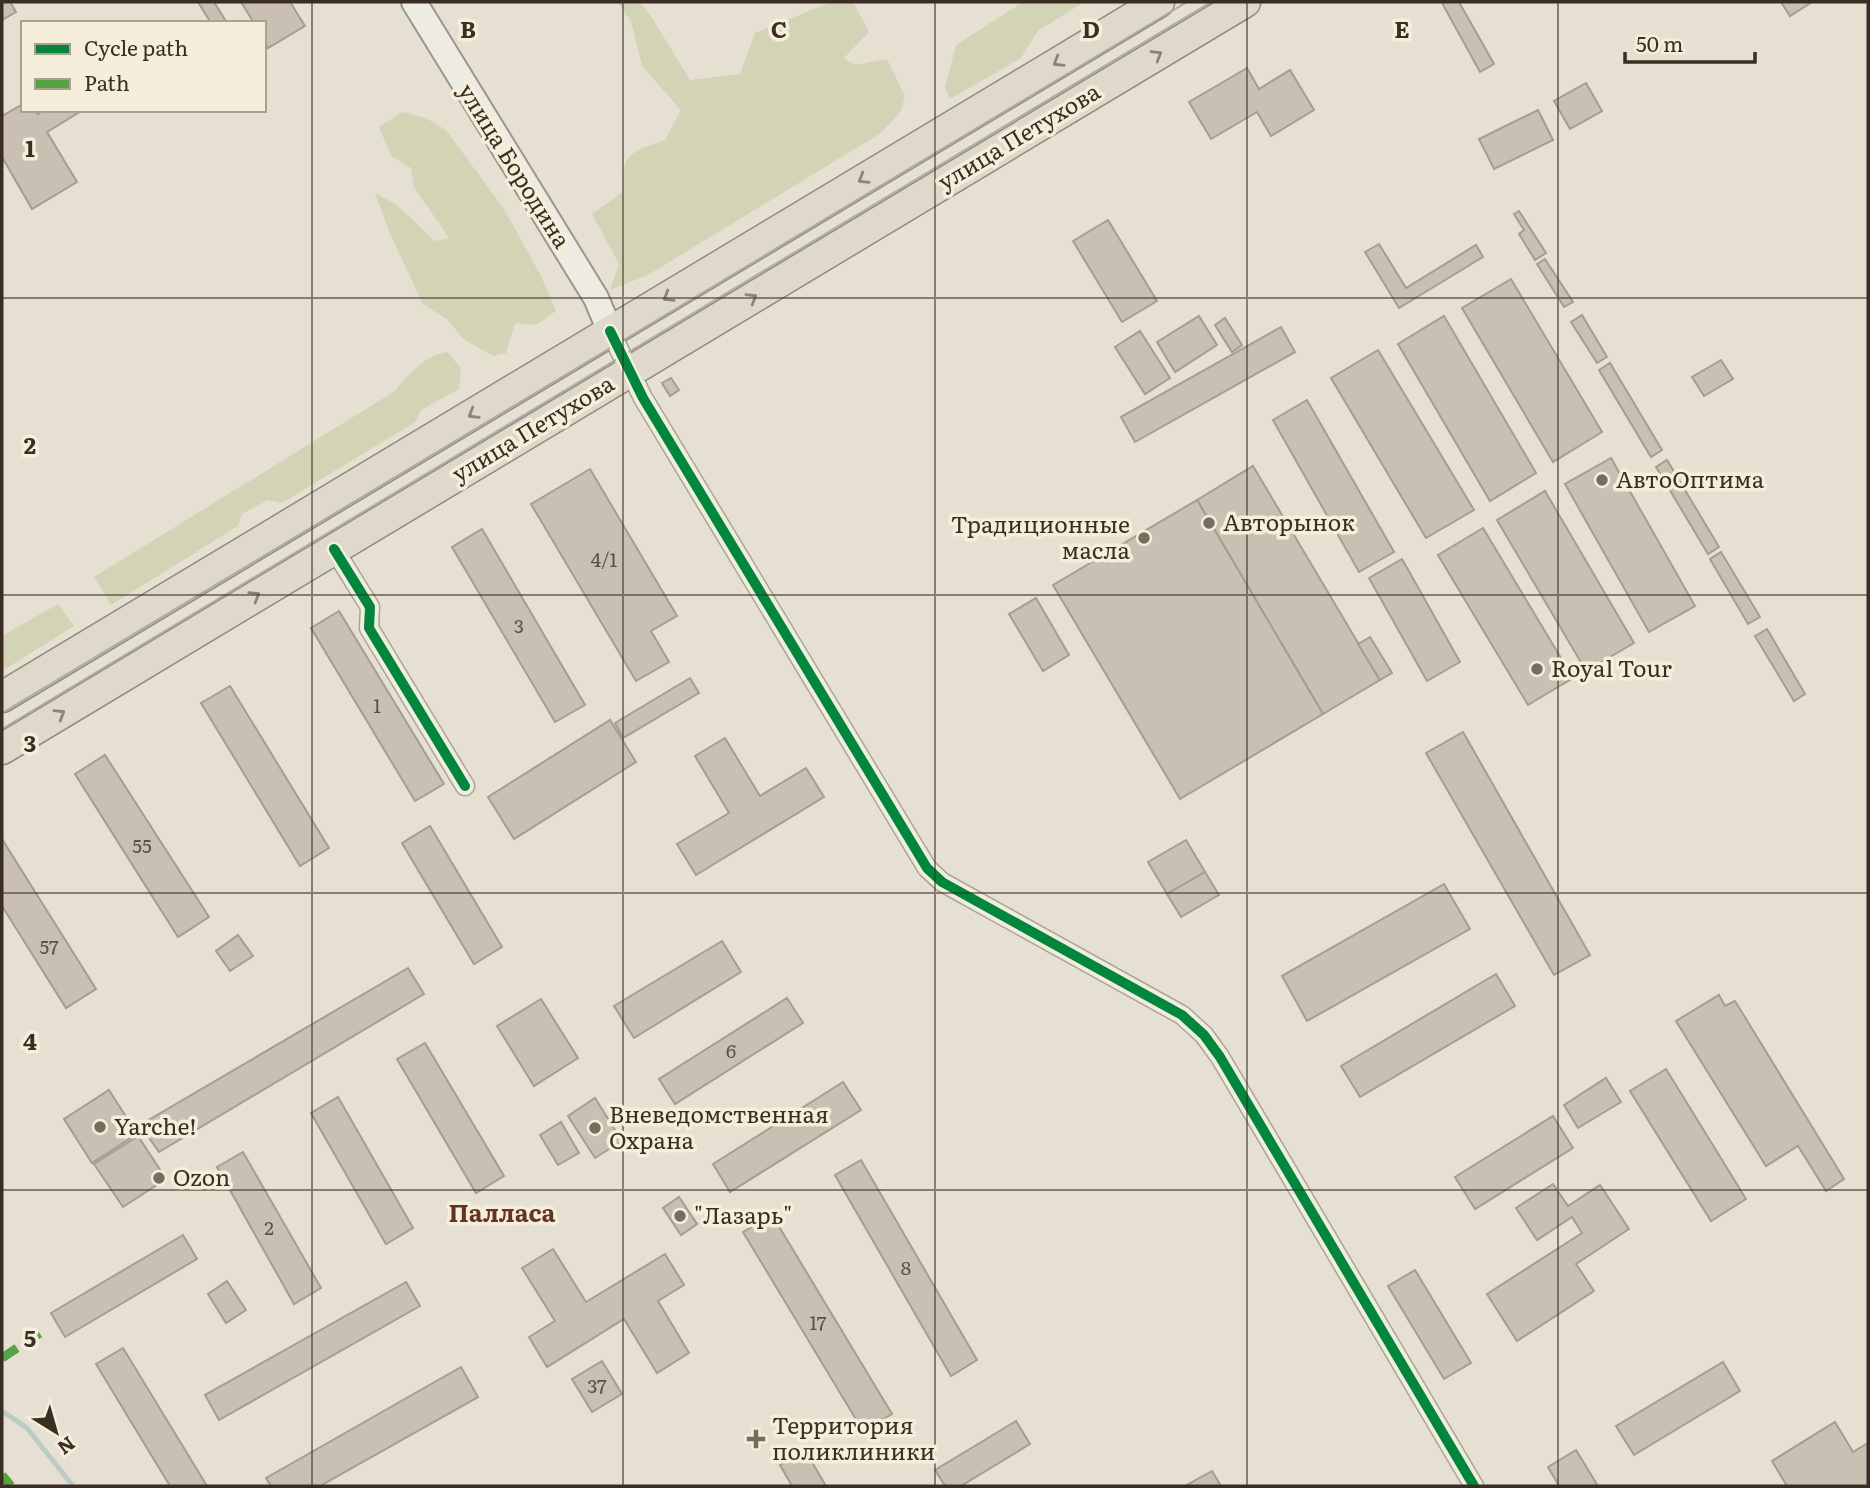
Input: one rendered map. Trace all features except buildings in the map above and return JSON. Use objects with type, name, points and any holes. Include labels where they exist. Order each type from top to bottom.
[{"type":"highway","name":"улица Петухова","points":[[2,697],[1159,2]]},
{"type":"highway","name":"улица Петухова","points":[[2,749],[1245,2]]},
{"type":"main road","name":"улица Бородина","points":[[414,2],[596,298],[610,331]]},
{"type":"street","points":[[610,331],[650,409],[927,868],[942,882],[1182,1014],[1204,1035],[1220,1057],[1474,1486]]},
{"type":"street","points":[[334,549],[370,607],[369,628],[465,786]]},
{"type":"green space","points":[[617,2],[640,2],[690,80],[740,74],[755,33],[831,2],[853,2],[869,32],[844,58],[855,65],[887,59],[905,96],[901,111],[881,133],[648,275],[610,290],[619,264],[592,214],[623,192],[624,169],[630,156],[665,140],[681,110],[642,66],[631,21]]},
{"type":"green space","points":[[1023,2],[1084,2],[1038,31],[1021,58],[950,99],[945,88],[956,45]]},
{"type":"green space","points":[[402,112],[426,118],[446,130],[504,209],[541,276],[556,311],[536,325],[515,323],[506,353],[493,356],[463,339],[448,320],[423,304],[390,234],[375,193],[397,205],[435,241],[449,238],[414,187],[411,168],[391,156],[379,127]]},
{"type":"green space","points":[[447,352],[461,368],[459,389],[421,410],[415,422],[282,503],[268,500],[242,514],[238,526],[111,605],[94,577],[395,391],[424,361]]},
{"type":"green space","points":[[58,604],[74,626],[2,671],[2,636]]},
{"type":"waterway","points":[[2,1411],[27,1428],[73,1486]]},
{"type":"tram line","points":[[2,713],[1187,2]]},
{"type":"tram line","points":[[2,729],[1211,2]]},
{"type":"marked path","points":[[2,1358],[40,1333]]},
{"type":"marked path","points":[[2,1475],[11,1486]]},
{"type":"cycle path","points":[[610,331],[643,398],[927,868],[942,882],[1182,1015],[1204,1035],[1220,1057],[1474,1486]]},
{"type":"cycle path","points":[[334,549],[370,607],[369,628],[465,786]]},
{"type":"place","name":"АвтоОптима","points":[[1602,480]]},
{"type":"place","name":"Авторынок","points":[[1209,523]]},
{"type":"place","name":"Традиционные масла","points":[[1144,538]]},
{"type":"place","name":"Royal Tour","points":[[1537,669]]},
{"type":"place","name":"Yarche!","points":[[100,1127]]},
{"type":"place","name":"Вневедомственная Охрана","points":[[595,1128]]},
{"type":"place","name":"Ozon","points":[[159,1178]]},
{"type":"place","name":"\"Лазарь\"","points":[[680,1216]]},
{"type":"place","name":"Территория поликлиники","points":[[756,1439]]},
{"type":"district","name":"Палласа","points":[[502,1214]]}]
